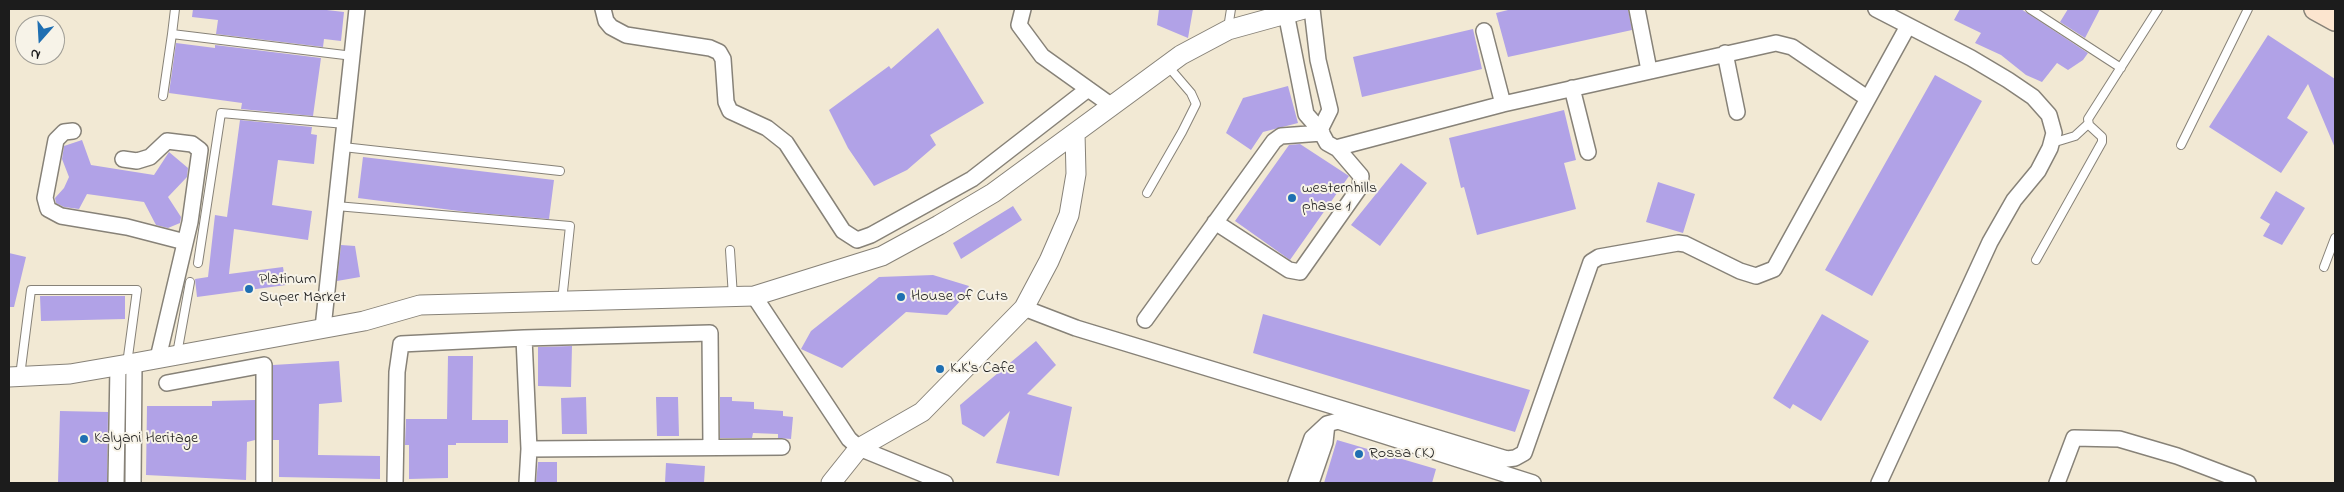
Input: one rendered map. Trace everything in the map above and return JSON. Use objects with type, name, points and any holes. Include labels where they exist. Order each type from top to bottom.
[{"type":"main road","points":[[2315,9],[2335,20]]},
{"type":"street","points":[[323,328],[357,9]]},
{"type":"street","points":[[603,9],[606,21],[611,27],[626,36],[710,48],[719,52],[723,59],[726,102],[730,111],[767,128],[786,143],[843,231],[857,240],[871,235],[972,179],[1088,89]]},
{"type":"street","points":[[1023,9],[1019,25],[1042,56],[1112,106]]},
{"type":"street","points":[[1312,9],[1318,60],[1330,110],[1321,132]]},
{"type":"street","points":[[1637,9],[1649,70]]},
{"type":"street","points":[[1876,9],[1971,58],[2032,97],[2049,115],[2054,133],[2052,143],[2038,170],[2002,219],[1879,483]]},
{"type":"street","points":[[14,376],[70,374],[126,365],[177,354],[364,321],[420,305],[754,296],[882,256],[993,193],[1181,55],[1228,30],[1295,11],[1306,114],[1327,142],[1337,148],[1361,176],[1360,187],[1300,272],[1289,270],[1215,222]]},
{"type":"street","points":[[1024,308],[1076,328],[1507,459],[1515,458],[1524,452],[1591,262],[1599,257],[1678,243],[1685,244],[1740,271],[1756,276],[1766,274],[1774,268],[1908,26]]},
{"type":"street","points":[[1484,31],[1503,104]]},
{"type":"street","points":[[1337,148],[1503,104],[1776,43],[1785,44],[1867,98]]},
{"type":"street","points":[[1725,53],[1737,112]]},
{"type":"street","points":[[1572,88],[1588,152]]},
{"type":"street","points":[[73,130],[64,132],[56,140],[45,198],[48,210],[61,216],[127,227],[185,242]]},
{"type":"street","points":[[1145,320],[1274,141],[1281,136],[1321,132]]},
{"type":"street","points":[[831,483],[859,448],[922,412],[1024,308],[1049,261],[1069,215],[1076,174],[1075,133]]},
{"type":"street","points":[[123,159],[137,161],[150,157],[167,141],[192,144],[200,150],[185,242],[158,358]]},
{"type":"street","points":[[754,296],[849,440],[859,448],[945,483]]},
{"type":"street","points":[[395,483],[397,372],[401,344],[524,338],[710,333],[711,447]]},
{"type":"street","points":[[524,338],[529,449],[527,483]]},
{"type":"street","points":[[116,483],[126,365]]},
{"type":"street","points":[[126,365],[133,483]]},
{"type":"street","points":[[167,383],[264,365],[264,483]]},
{"type":"street","points":[[1296,483],[1312,438],[1327,424],[1338,421],[1533,483]]},
{"type":"street","points":[[1311,483],[1325,442],[1327,424]]},
{"type":"street","points":[[2057,483],[2074,438],[2119,439],[2177,456],[2248,483]]},
{"type":"street","points":[[529,449],[782,447]]},
{"type":"lane","points":[[163,96],[175,9]]},
{"type":"lane","points":[[1228,30],[1231,9]]},
{"type":"lane","points":[[2030,9],[2121,68]]},
{"type":"lane","points":[[2052,143],[2075,136],[2088,124],[2090,117],[2158,9]]},
{"type":"lane","points":[[2180,145],[2248,9]]},
{"type":"lane","points":[[172,34],[353,56]]},
{"type":"lane","points":[[1147,193],[1196,104],[1191,93],[1168,65]]},
{"type":"lane","points":[[198,263],[221,113],[345,124]]},
{"type":"lane","points":[[2036,260],[2102,142],[2100,134],[2088,124]]},
{"type":"lane","points":[[342,147],[560,171]]},
{"type":"lane","points":[[336,206],[570,226],[562,301]]},
{"type":"lane","points":[[2324,267],[2335,238]]},
{"type":"lane","points":[[730,250],[734,297]]},
{"type":"lane","points":[[177,354],[190,282]]},
{"type":"lane","points":[[14,376],[30,290],[137,290],[126,365]]},
{"type":"building","points":[[193,9],[318,9],[344,12],[341,41],[324,39],[323,47],[216,34],[218,20],[192,17]]},
{"type":"building","points":[[1159,9],[1193,9],[1188,38],[1157,25]]},
{"type":"building","points":[[1512,9],[1628,9],[1632,30],[1508,57],[1496,13]]},
{"type":"building","points":[[1960,9],[2021,9],[2088,53],[2083,60],[2068,70],[2057,63],[2042,82],[2026,75],[2001,55],[1975,43],[1981,33],[1954,20]]},
{"type":"building","points":[[2068,9],[2100,9],[2085,38],[2060,22]]},
{"type":"building","points":[[938,28],[984,103],[930,135],[936,145],[907,170],[874,186],[848,148],[829,110],[889,66],[891,69]]},
{"type":"building","points":[[1473,29],[1482,69],[1362,97],[1353,57]]},
{"type":"building","points":[[2268,35],[2335,79],[2335,148],[2308,84],[2287,118],[2308,132],[2281,173],[2209,127]]},
{"type":"building","points":[[176,43],[215,48],[215,45],[321,58],[313,116],[241,109],[242,103],[169,93]]},
{"type":"building","points":[[1935,75],[1982,101],[1872,296],[1825,270]]},
{"type":"building","points":[[1288,86],[1298,123],[1263,132],[1251,150],[1226,133],[1243,98]]},
{"type":"building","points":[[1564,110],[1576,160],[1564,163],[1576,209],[1477,235],[1464,187],[1461,188],[1449,138]]},
{"type":"building","points":[[240,120],[312,127],[311,134],[317,135],[314,164],[278,160],[272,205],[312,211],[308,240],[234,229],[229,274],[283,267],[286,285],[197,297],[195,279],[208,277],[215,215],[227,217]]},
{"type":"building","points":[[82,140],[91,165],[154,175],[169,152],[188,168],[187,177],[168,197],[181,217],[180,223],[168,228],[156,225],[144,202],[87,194],[79,209],[64,207],[56,203],[55,198],[64,188],[69,177],[62,159],[64,146]]},
{"type":"building","name":"westernhills phase 1","points":[[1300,144],[1349,176],[1290,260],[1235,221],[1289,145]]},
{"type":"building","points":[[363,157],[554,180],[549,219],[467,212],[358,198]]},
{"type":"building","points":[[1401,163],[1427,183],[1380,246],[1351,225]]},
{"type":"building","points":[[1658,182],[1695,194],[1683,233],[1646,222]]},
{"type":"building","points":[[2276,191],[2305,208],[2282,245],[2263,236],[2270,224],[2260,218]]},
{"type":"building","points":[[1013,206],[1022,220],[961,259],[953,243]]},
{"type":"building","points":[[341,245],[355,246],[360,277],[337,281]]},
{"type":"building","points":[[9,253],[26,257],[14,307],[9,307]]},
{"type":"building","points":[[933,275],[969,286],[964,297],[947,315],[906,312],[842,368],[801,349],[811,331],[879,277]]},
{"type":"building","points":[[40,296],[125,296],[125,319],[41,321]]},
{"type":"building","points":[[1263,314],[1530,390],[1515,432],[1253,353]]},
{"type":"building","points":[[1822,314],[1869,341],[1821,421],[1793,404],[1790,409],[1773,398]]},
{"type":"building","points":[[1036,341],[1056,365],[1027,394],[1072,407],[1059,476],[996,463],[1010,411],[984,437],[962,424],[960,405]]},
{"type":"building","points":[[572,346],[571,387],[538,386],[538,347]]},
{"type":"building","points":[[448,356],[473,356],[472,420],[508,420],[508,443],[456,443],[456,445],[448,445],[448,478],[409,479],[409,445],[405,445],[406,419],[447,419]]},
{"type":"building","points":[[339,361],[342,402],[319,404],[318,455],[380,456],[380,479],[279,477],[279,440],[273,440],[273,365]]},
{"type":"building","points":[[586,397],[587,434],[562,434],[561,398]]},
{"type":"building","points":[[656,397],[678,397],[679,436],[657,436]]},
{"type":"building","points":[[720,397],[732,397],[732,401],[754,402],[754,409],[783,411],[783,416],[793,417],[791,439],[778,438],[778,434],[753,433],[752,438],[720,438]]},
{"type":"building","points":[[255,400],[255,440],[247,442],[246,480],[146,475],[147,406],[212,406],[212,401]]},
{"type":"building","name":"Kalyani Heritage","points":[[60,411],[108,412],[107,483],[58,483]]},
{"type":"building","name":"Rossa (K)","points":[[1337,440],[1436,469],[1432,483],[1324,483]]},
{"type":"building","points":[[538,462],[557,462],[557,483],[536,483]]},
{"type":"building","points":[[666,463],[705,466],[704,483],[665,483]]},
{"type":"place","name":"westernhills phase 1","points":[[1292,198]]},
{"type":"place","name":"Platinum Super Market","points":[[249,289]]},
{"type":"place","name":"House of Cuts","points":[[901,297]]},
{"type":"place","name":"K.K's Cafe","points":[[940,369]]},
{"type":"place","name":"Kalyani Heritage","points":[[84,439]]},
{"type":"place","name":"Rossa (K)","points":[[1359,454]]}]
